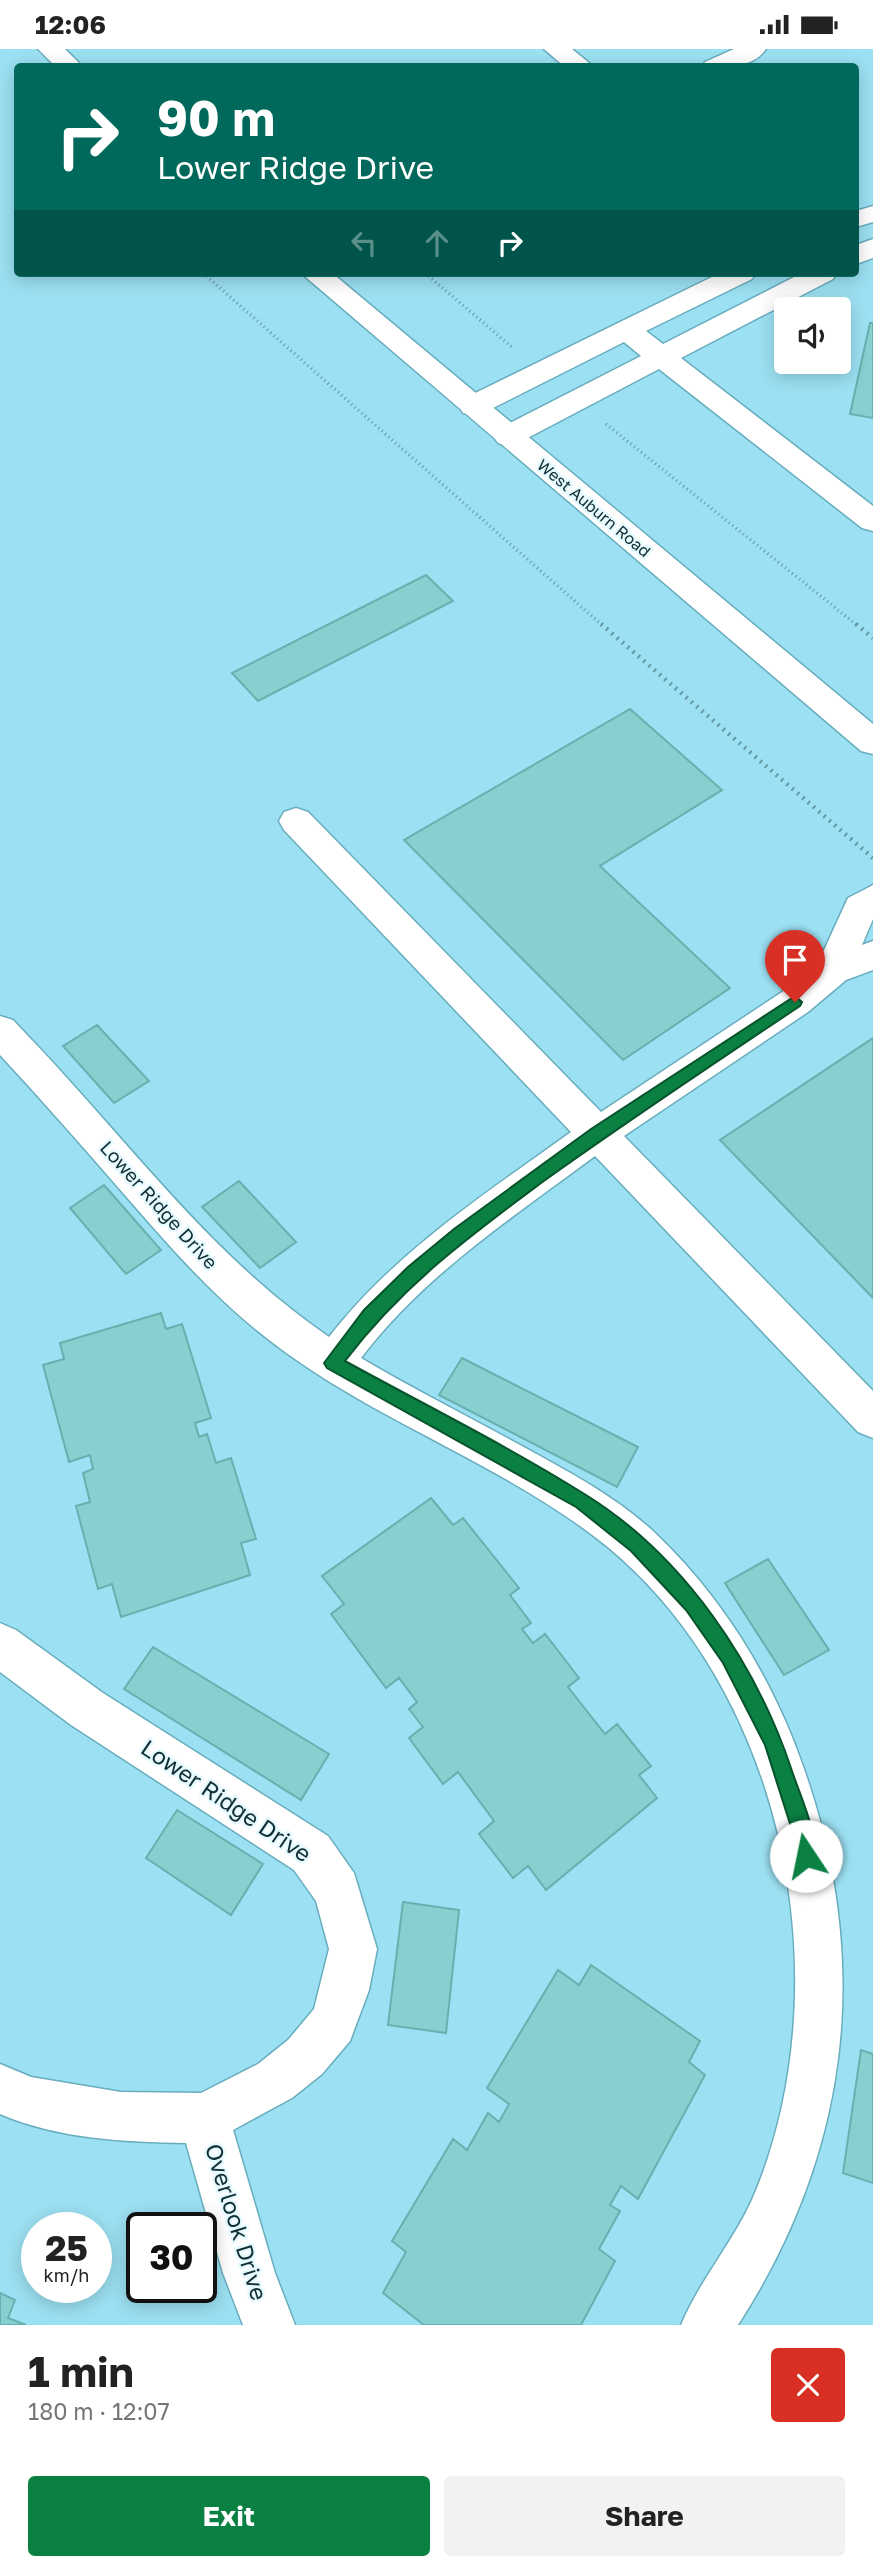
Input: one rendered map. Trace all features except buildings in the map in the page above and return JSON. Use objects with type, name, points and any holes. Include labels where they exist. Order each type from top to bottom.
[{"type":"street","points":[[50,49],[66,63]]},
{"type":"street","points":[[556,49],[576,63]]},
{"type":"street","points":[[723,63],[754,49]]},
{"type":"street","name":"West Auburn Road","points":[[320,277],[873,742]]},
{"type":"street","points":[[473,406],[735,277]]},
{"type":"street","points":[[508,436],[815,277]]},
{"type":"street","points":[[625,329],[872,518]]},
{"type":"street","points":[[296,821],[873,1419]]},
{"type":"street","points":[[832,970],[860,908],[873,899]]},
{"type":"street","points":[[333,1363],[370,1315],[414,1272],[460,1234],[597,1134],[795,1002],[832,970],[873,955]]},
{"type":"street","name":"Lower Ridge Drive","points":[[0,1031],[92,1130],[197,1250],[257,1306],[333,1363],[582,1501],[638,1545],[693,1604],[729,1657],[773,1742],[802,1830],[814,1908],[820,1988],[809,2093],[780,2196],[731,2291],[707,2325]]},
{"type":"street","name":"Lower Ridge Drive","points":[[0,1645],[87,1709],[311,1853],[337,1890],[354,1949],[345,1990],[333,2025],[305,2057],[275,2081],[204,2118],[121,2117],[32,2102],[0,2089]]},
{"type":"street","name":"Overlook Drive","points":[[204,2118],[249,2273],[269,2325]]},
{"type":"path","points":[[208,277],[625,646],[873,858]]},
{"type":"path","points":[[430,277],[520,355]]},
{"type":"path","points":[[601,420],[873,638]]},
{"type":"route","points":[[795,1002],[597,1134],[460,1234],[414,1272],[370,1315],[333,1363],[582,1501],[638,1545],[693,1604],[729,1657],[773,1742],[802,1830],[806,1856]]}]
